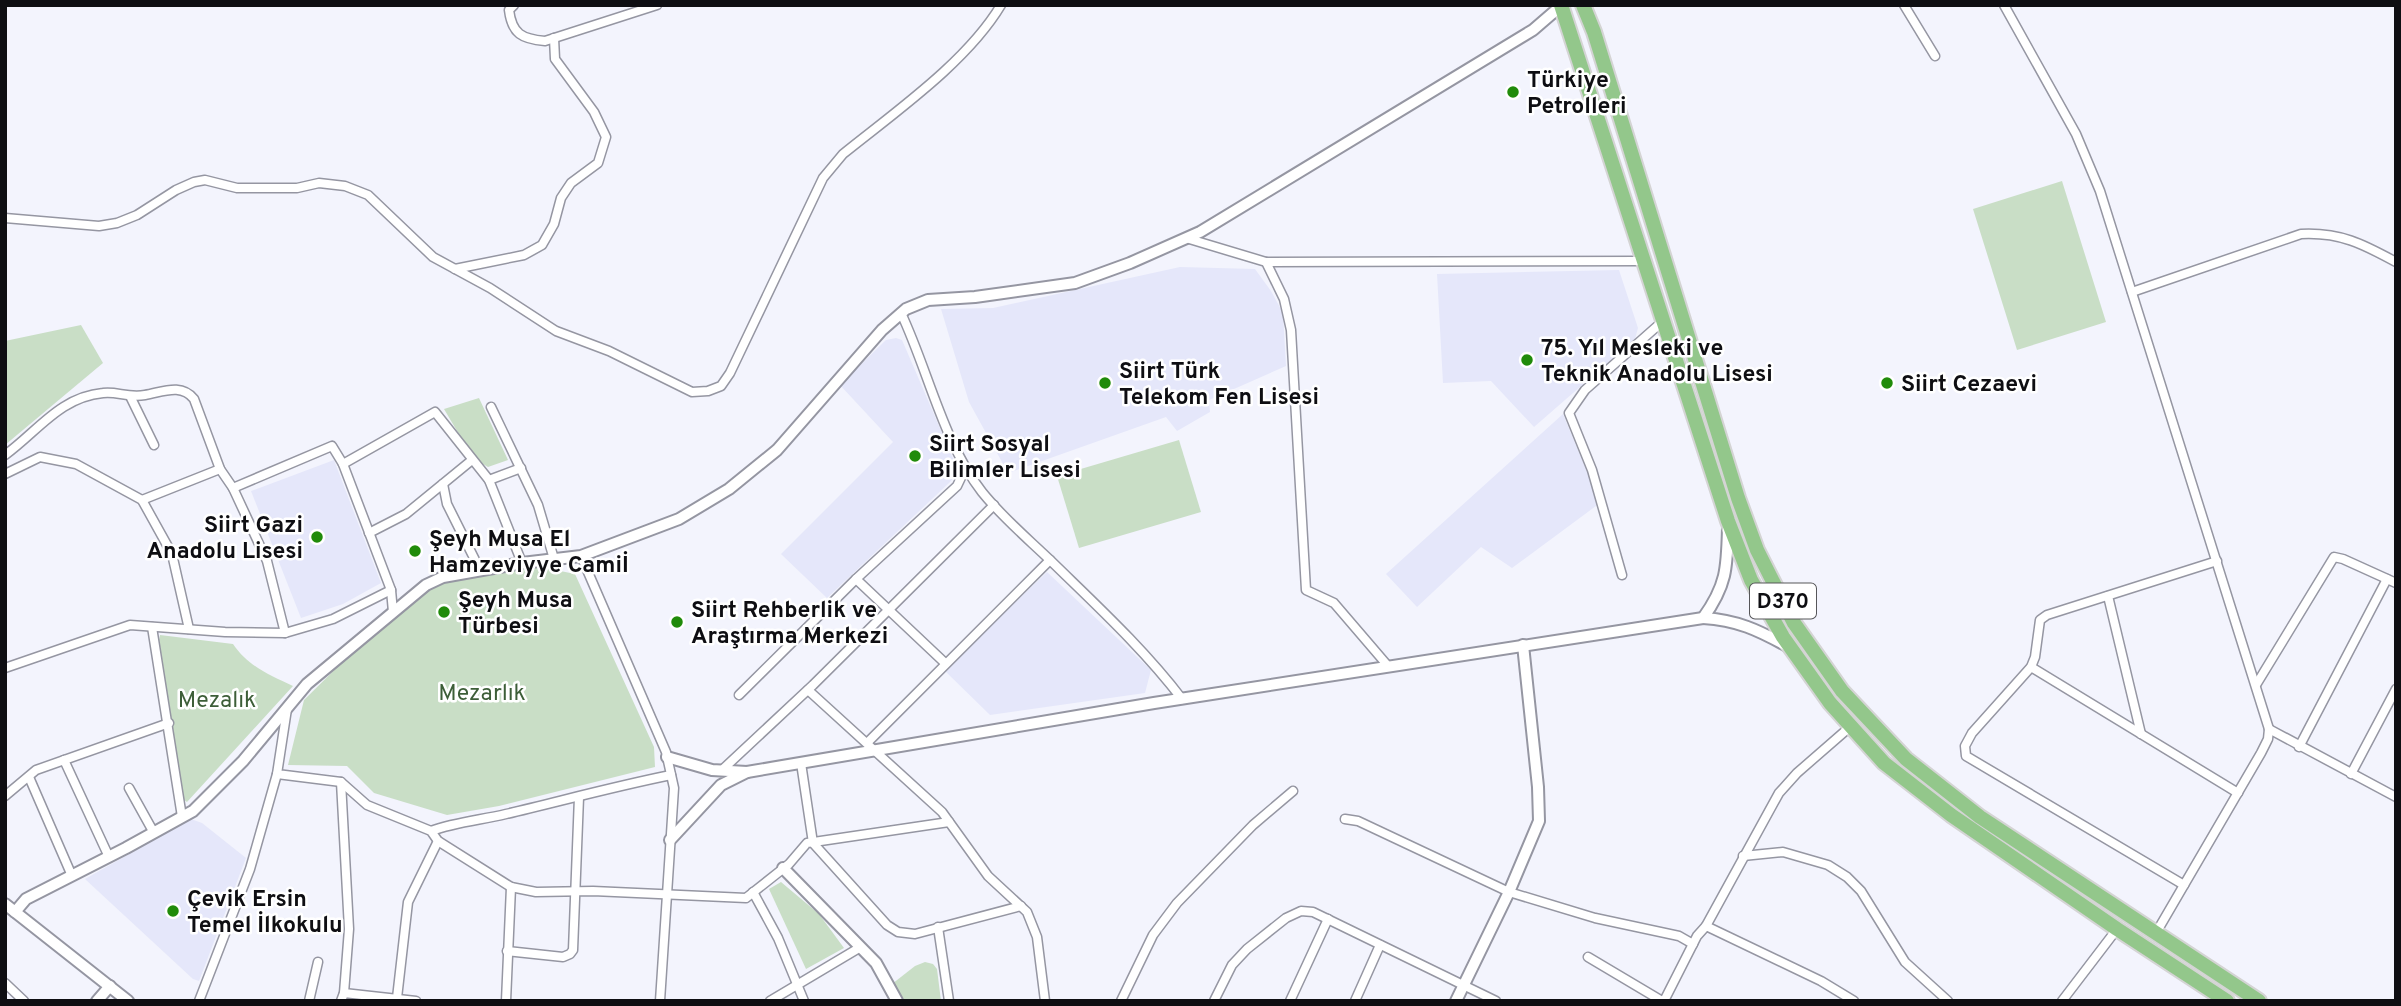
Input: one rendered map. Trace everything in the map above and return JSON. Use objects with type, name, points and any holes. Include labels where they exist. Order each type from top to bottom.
[{"type":"highway","name":"D370","points":[[1583,5],[1594,32],[1738,498],[1757,550],[1794,623],[1842,691],[1906,759],[1980,817],[2259,1001]]},
{"type":"highway","name":"D370","points":[[1562,6],[1728,521],[1751,580],[1792,649],[1830,703],[1884,763],[1916,790],[2117,929],[2227,1001]]},
{"type":"street","points":[[513,5],[509,10],[511,24],[519,34],[529,40],[545,41],[657,5]]},
{"type":"street","points":[[5,218],[99,226],[117,223],[137,215],[176,190],[205,180],[237,188],[285,188],[319,184],[345,186],[368,195],[433,257],[490,288],[556,331],[609,351],[692,392],[708,391],[721,386],[730,373],[823,178],[843,155],[942,74],[975,40],[1001,5]]},
{"type":"street","points":[[1904,5],[1935,56]]},
{"type":"street","points":[[2004,5],[2076,134],[2100,191],[2269,729],[2268,739],[2157,933]]},
{"type":"street","points":[[128,1001],[8,907],[109,857],[193,811],[243,761],[307,684],[426,585],[443,577],[582,556],[679,519],[729,489],[777,450],[882,330],[906,309],[928,300],[975,297],[1075,283],[1200,232],[1533,30],[1562,6]]},
{"type":"street","points":[[454,269],[524,255],[542,245],[554,224],[561,198],[571,183],[598,163],[606,136],[594,112],[555,59],[554,38]]},
{"type":"street","points":[[2132,292],[2301,234],[2326,233],[2360,243],[2396,262]]},
{"type":"street","points":[[1186,238],[1266,262],[1644,261]]},
{"type":"street","points":[[1266,262],[1284,299],[1291,330],[1307,590],[1334,603],[1388,666]]},
{"type":"street","points":[[901,313],[943,416],[967,467],[982,491],[1156,665],[1182,699]]},
{"type":"street","points":[[1622,575],[1592,470],[1569,412],[1585,390],[1663,321]]},
{"type":"street","points":[[5,455],[68,402],[84,395],[107,392],[131,398],[180,388],[188,391],[194,399],[220,470],[233,488],[267,561],[285,633]]},
{"type":"street","points":[[131,398],[154,445]]},
{"type":"street","points":[[491,408],[538,505],[554,559]]},
{"type":"street","points":[[343,464],[435,412],[489,480],[522,563]]},
{"type":"street","points":[[233,488],[332,446],[343,464],[391,590],[393,612]]},
{"type":"street","points":[[5,474],[40,457],[76,464],[142,500],[172,554],[189,629]]},
{"type":"street","points":[[369,533],[406,514],[472,460]]},
{"type":"street","points":[[739,695],[856,579],[957,486],[967,467]]},
{"type":"street","points":[[489,480],[521,468]]},
{"type":"street","points":[[142,500],[220,470]]},
{"type":"street","points":[[443,484],[447,505],[481,570]]},
{"type":"street","points":[[722,770],[808,690],[994,505]]},
{"type":"street","points":[[1703,618],[1716,600],[1727,569],[1728,521]]},
{"type":"street","points":[[582,556],[667,757],[674,788],[660,1001]]},
{"type":"street","points":[[2256,685],[2334,558],[2343,559],[2396,583]]},
{"type":"street","points":[[871,747],[945,663],[1050,561]]},
{"type":"street","points":[[2184,886],[1966,756],[1965,746],[1972,733],[2031,667],[2040,620],[2046,615],[2217,561]]},
{"type":"street","points":[[856,579],[945,663]]},
{"type":"street","points":[[2299,747],[2386,579]]},
{"type":"street","points":[[5,668],[130,625],[285,633],[333,619],[391,590]]},
{"type":"street","points":[[2108,596],[2141,734]]},
{"type":"street","points":[[667,757],[722,770],[747,772],[871,747],[1703,618],[1729,619],[1762,632],[1792,649]]},
{"type":"street","points":[[152,627],[182,817]]},
{"type":"street","points":[[1456,1001],[1509,892],[1539,821],[1523,645]]},
{"type":"street","points":[[2031,667],[2238,793]]},
{"type":"street","points":[[2351,774],[2396,689]]},
{"type":"street","points":[[808,690],[942,812],[988,876],[1027,912],[1037,937],[1045,1001]]},
{"type":"street","points":[[199,1001],[250,869],[277,774],[288,706]]},
{"type":"street","points":[[5,796],[36,770],[169,723]]},
{"type":"street","points":[[1588,957],[1663,1001],[1779,793],[1797,773],[1851,726]]},
{"type":"street","points":[[2269,729],[2396,797]]},
{"type":"street","points":[[64,760],[109,857]]},
{"type":"street","points":[[802,762],[813,843],[887,925],[898,932],[915,934],[1021,906]]},
{"type":"street","points":[[670,840],[721,785],[747,772]]},
{"type":"street","points":[[277,774],[341,782],[367,806],[432,831],[438,841],[511,887],[536,892],[746,898],[789,864],[807,843],[949,822]]},
{"type":"street","points":[[432,831],[451,824],[476,821],[579,797],[597,790],[671,775]]},
{"type":"street","points":[[29,777],[72,876]]},
{"type":"street","points":[[341,782],[349,929],[342,997],[416,1001]]},
{"type":"street","points":[[129,788],[154,833]]},
{"type":"street","points":[[1121,1001],[1153,935],[1177,903],[1253,825],[1293,792]]},
{"type":"street","points":[[507,951],[563,957],[573,950],[579,797]]},
{"type":"street","points":[[1345,819],[1358,821],[1509,892],[1595,918],[1679,936],[1693,944]]},
{"type":"street","points":[[397,998],[408,902],[438,841]]},
{"type":"street","points":[[1743,856],[1783,852],[1828,865],[1847,877],[1861,891],[1905,962],[1948,1001]]},
{"type":"street","points":[[783,868],[876,964],[897,1001]]},
{"type":"street","points":[[506,1001],[511,887]]},
{"type":"street","points":[[753,892],[778,938],[804,1001]]},
{"type":"street","points":[[1214,1001],[1232,965],[1247,949],[1286,918],[1301,911],[1313,912],[1496,1001]]},
{"type":"street","points":[[1290,1001],[1328,919]]},
{"type":"street","points":[[1706,926],[1821,981],[1854,1001]]},
{"type":"street","points":[[938,927],[949,1001]]},
{"type":"street","points":[[2062,1001],[2117,929]]},
{"type":"street","points":[[1355,1001],[1380,945]]},
{"type":"street","points":[[770,1001],[859,948]]},
{"type":"street","points":[[309,1001],[318,962]]},
{"type":"street","points":[[5,983],[24,1001]]},
{"type":"street","points":[[97,1001],[110,986]]},
{"type":"shaded area","name":"Siirt Türk Telekom Fen Lisesi","points":[[1180,267],[1255,269],[1283,313],[1286,366],[1209,400],[1210,412],[1177,431],[1166,417],[1008,473],[969,402],[941,309],[993,308]]},
{"type":"shaded area","name":"75. Yıl Mesleki ve Teknik Anadolu Lisesi","points":[[1619,270],[1638,328],[1635,339],[1534,427],[1491,381],[1443,383],[1437,274]]},
{"type":"shaded area","name":"Siirt Sosyal Bilimler Lisesi","points":[[886,340],[902,340],[958,470],[950,482],[827,598],[781,554],[893,442],[840,385]]},
{"type":"shaded area","points":[[1563,414],[1600,503],[1512,568],[1481,547],[1417,607],[1386,574]]},
{"type":"shaded area","name":"Siirt Gazi Anadolu Lisesi","points":[[334,460],[381,583],[343,604],[301,618],[251,491]]},
{"type":"shaded area","points":[[1047,572],[1151,670],[1145,693],[990,715],[944,670]]},
{"type":"shaded area","name":"Çevik Ersin Temel İlkokulu","points":[[191,819],[202,823],[246,858],[199,981],[193,979],[85,879]]},
{"type":"green space","points":[[2062,181],[2106,322],[2017,350],[1973,209]]},
{"type":"green space","points":[[81,325],[103,363],[5,445],[5,341]]},
{"type":"green space","points":[[479,398],[508,460],[488,467],[473,458],[444,409]]},
{"type":"green space","points":[[1179,440],[1201,512],[1079,548],[1057,476]]},
{"type":"green space","name":"Mezarlık","points":[[541,567],[575,574],[654,747],[655,767],[499,806],[447,815],[374,793],[347,766],[288,765],[304,700],[393,612],[441,581]]},
{"type":"green space","name":"Mezalık","points":[[160,635],[233,644],[252,664],[293,686],[187,802],[184,800]]},
{"type":"green space","points":[[781,882],[819,914],[844,948],[806,969],[769,889]]},
{"type":"green space","points":[[925,962],[933,964],[937,969],[941,1001],[904,1001],[892,984],[915,966]]},
{"type":"place","name":"Türkiye Petrolleri","points":[[1513,92]]},
{"type":"place","name":"75. Yıl Mesleki ve Teknik Anadolu Lisesi","points":[[1527,360]]},
{"type":"place","name":"Siirt Türk Telekom Fen Lisesi","points":[[1105,383]]},
{"type":"place","name":"Siirt Cezaevi","points":[[1887,383]]},
{"type":"place","name":"Siirt Sosyal Bilimler Lisesi","points":[[915,456]]},
{"type":"place","name":"Siirt Gazi Anadolu Lisesi","points":[[317,537]]},
{"type":"place","name":"Şeyh Musa El Hamzeviyye Camiİ","points":[[415,551]]},
{"type":"place","name":"Şeyh Musa Türbesi","points":[[444,612]]},
{"type":"place","name":"Siirt Rehberlik ve Araştırma Merkezi","points":[[677,622]]},
{"type":"place","name":"Çevik Ersin Temel İlkokulu","points":[[173,911]]}]
